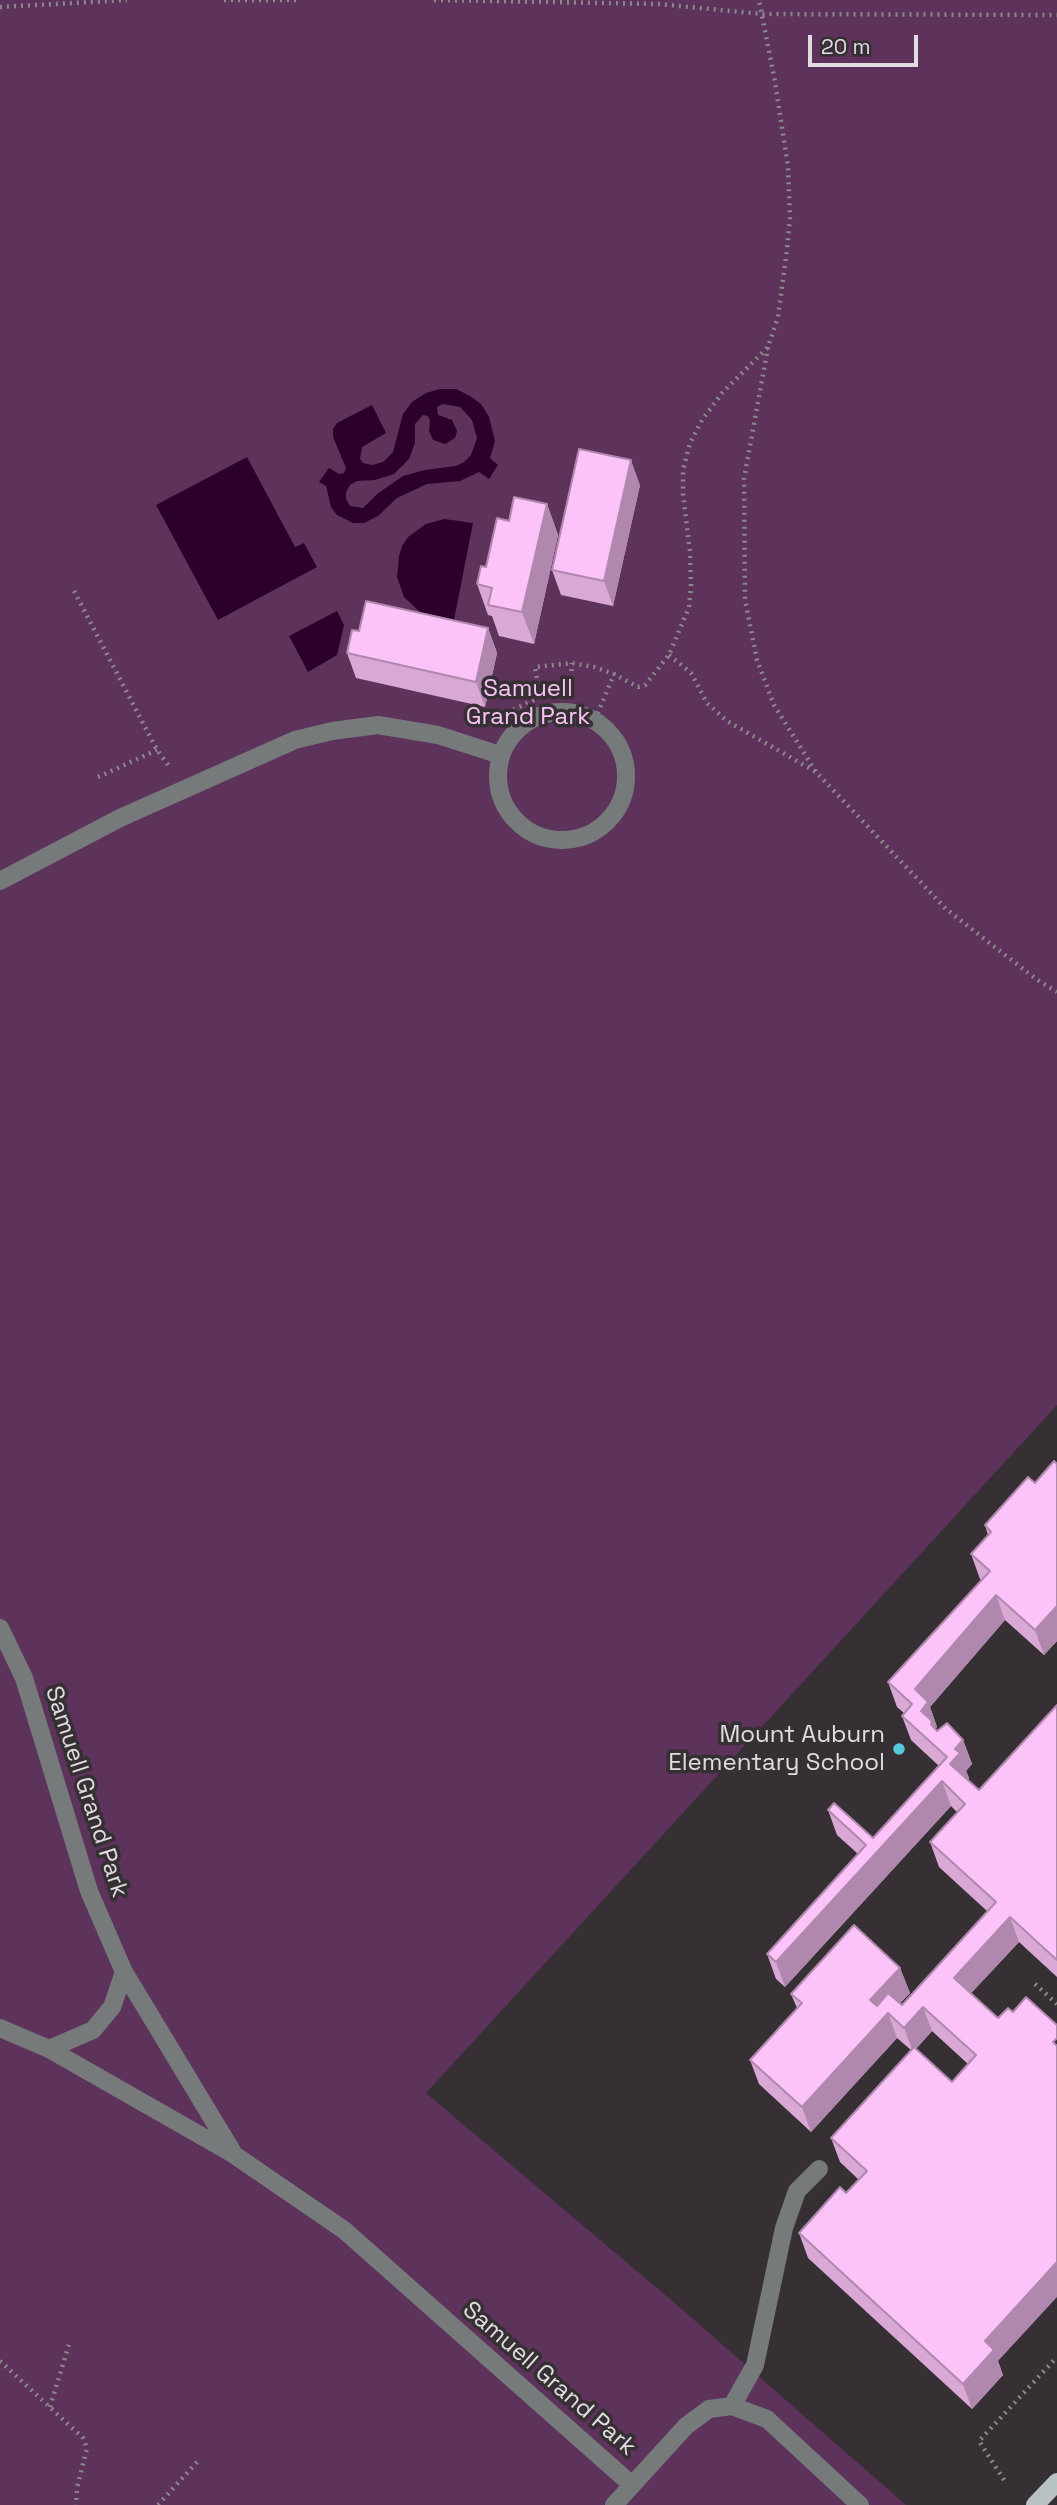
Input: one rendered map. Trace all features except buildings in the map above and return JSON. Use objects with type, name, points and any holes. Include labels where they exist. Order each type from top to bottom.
[{"type":"main road","points":[[1035,2505],[1057,2482]]},
{"type":"street","points":[[554,712],[594,720],[612,735],[623,753],[627,774],[624,795],[614,814],[599,828],[580,838],[560,840],[539,836],[521,825],[507,809],[499,790],[500,755],[507,742],[534,719],[554,712]]},
{"type":"street","points":[[0,881],[120,818],[295,740],[378,725],[438,736],[500,755]]},
{"type":"street","name":"Samuell Grand Park","points":[[0,1628],[24,1678],[89,1891],[124,1972],[233,2154]]},
{"type":"street","points":[[49,2049],[93,2029],[112,2007],[124,1972]]},
{"type":"street","name":"Samuell Grand Park","points":[[0,2028],[49,2049],[233,2154],[344,2230],[632,2485],[686,2427],[709,2409],[732,2406]]},
{"type":"street","points":[[819,2169],[797,2191],[784,2228],[755,2365],[732,2406],[767,2419],[860,2505]]},
{"type":"street","points":[[614,2505],[632,2485]]},
{"type":"path","points":[[0,7],[127,0]]},
{"type":"path","points":[[224,0],[297,0]]},
{"type":"path","points":[[434,0],[659,4],[762,14],[1057,15]]},
{"type":"path","points":[[759,0],[783,124],[790,218],[778,317],[768,346],[744,480],[745,600],[757,660],[774,705],[816,772],[946,909],[1036,979],[1057,992]]},
{"type":"path","points":[[481,722],[492,721],[540,697],[535,667],[572,663],[594,667],[638,687],[646,685],[669,655],[689,607],[691,587],[683,494],[683,470],[690,443],[702,420],[722,393],[768,346]]},
{"type":"path","points":[[74,592],[157,750],[170,768]]},
{"type":"path","points":[[669,655],[691,673],[707,703],[727,721],[816,772]]},
{"type":"path","points":[[569,713],[572,663]]},
{"type":"path","points":[[594,720],[614,674]]},
{"type":"path","points":[[98,777],[157,750]]},
{"type":"path","points":[[1035,1984],[1057,2004]]},
{"type":"path","points":[[50,2407],[70,2341]]},
{"type":"path","points":[[1004,2480],[979,2441],[1057,2357]]},
{"type":"path","points":[[0,2361],[83,2438],[87,2448],[77,2488],[76,2505]]},
{"type":"path","points":[[158,2505],[197,2462]]},
{"type":"green space","name":"Samuell Grand Park","points":[[0,0],[1057,0],[1057,1405],[426,2093],[677,2305],[906,2505],[0,2505]]},
{"type":"shaded area","points":[[440,389],[456,389],[481,404],[489,417],[495,441],[490,458],[498,465],[489,479],[479,472],[460,481],[427,484],[397,498],[378,516],[364,523],[353,523],[337,515],[331,507],[326,486],[319,482],[329,468],[339,474],[344,473],[346,468],[333,437],[333,429],[337,423],[372,405],[386,433],[362,447],[360,459],[363,463],[372,465],[383,462],[393,452],[403,414],[412,402],[426,393]],"holes":[[[443,404],[460,407],[472,420],[477,438],[471,455],[464,462],[456,466],[403,476],[377,494],[363,508],[350,506],[346,499],[350,485],[357,481],[375,480],[394,474],[409,459],[415,443],[415,424],[423,415],[428,416],[433,440],[445,444],[455,438],[457,431],[452,420],[438,415],[437,407]]]},
{"type":"shaded area","points":[[247,457],[295,547],[304,543],[317,567],[218,620],[156,505]]},
{"type":"shaded area","points":[[444,519],[473,523],[454,620],[420,612],[404,597],[397,577],[399,556],[408,537],[426,524]]},
{"type":"shaded area","points":[[337,611],[344,625],[337,655],[308,672],[289,636]]},
{"type":"place","name":"Mount Auburn Elementary School","points":[[899,1749]]}]
